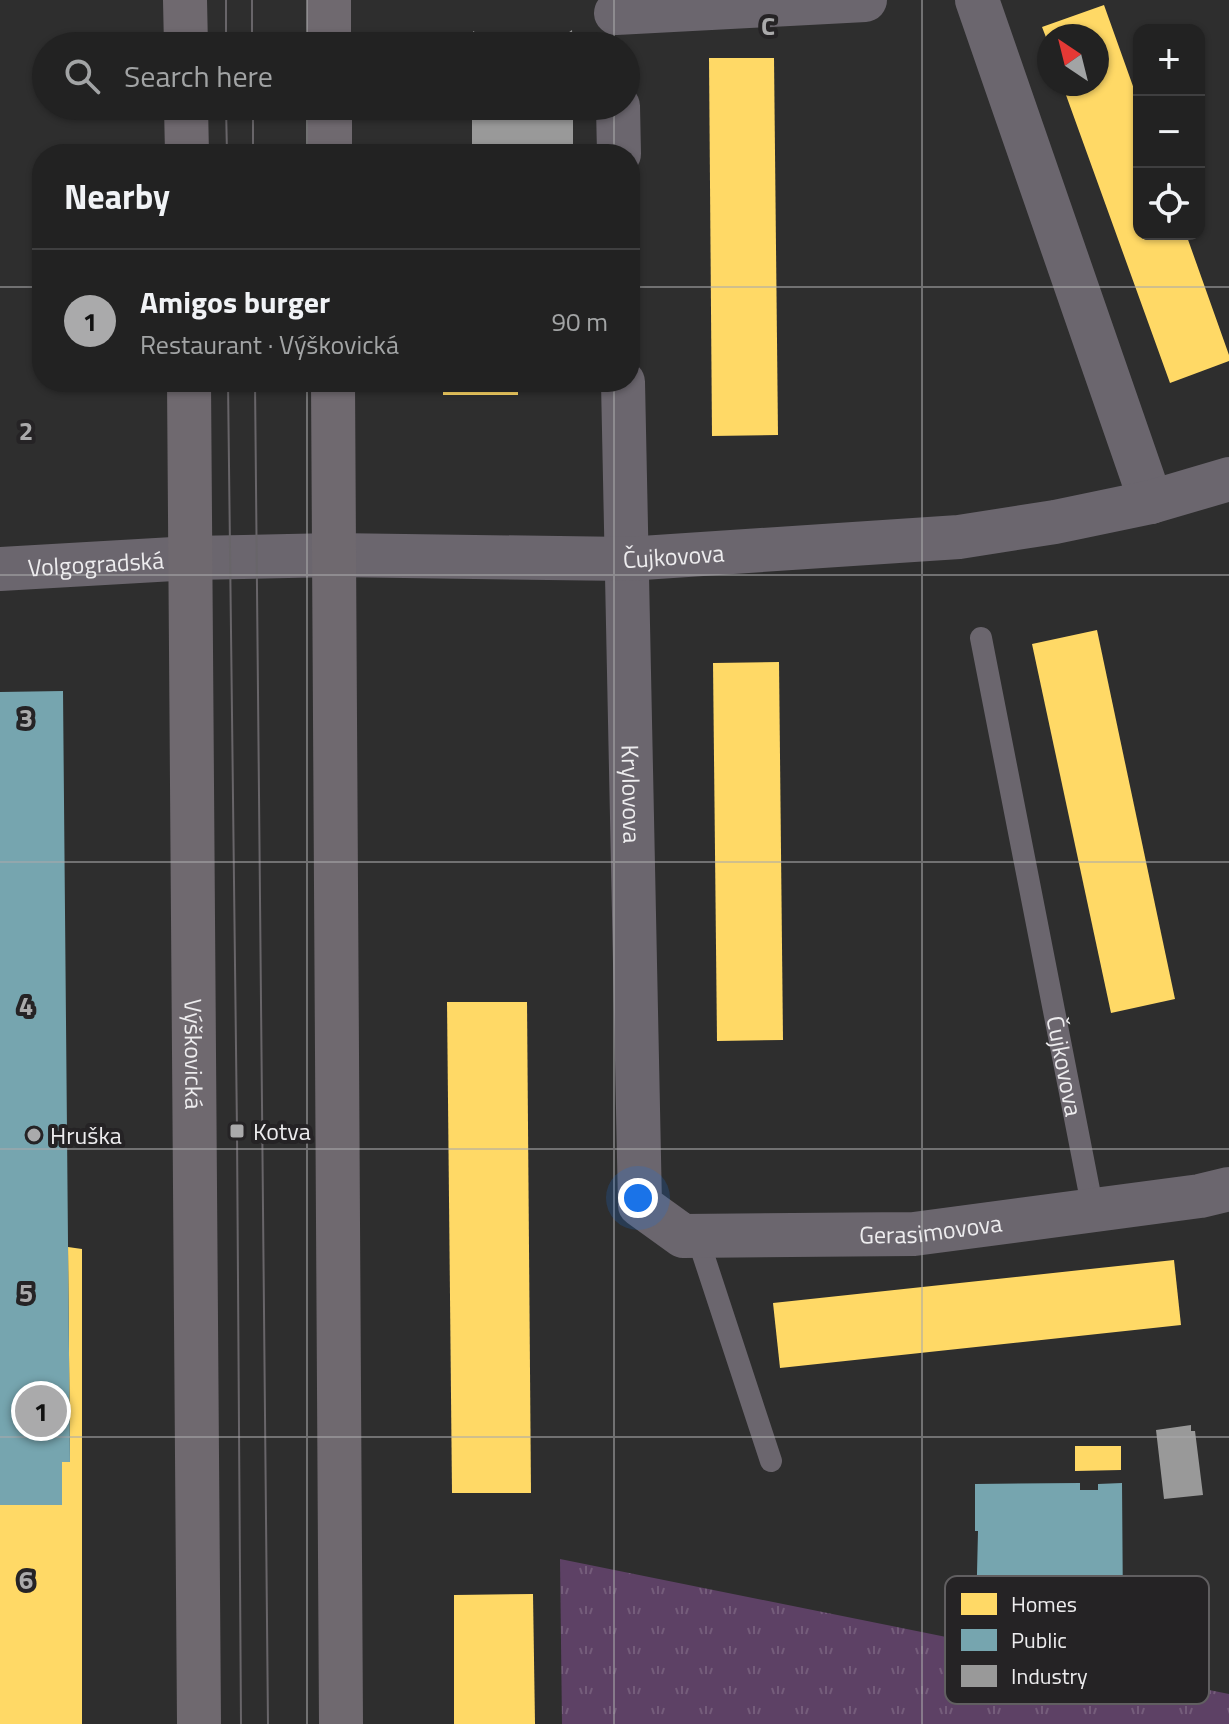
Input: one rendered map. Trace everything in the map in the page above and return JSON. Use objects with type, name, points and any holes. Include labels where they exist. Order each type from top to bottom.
[{"type":"street","points":[[185,0],[186,32]]},
{"type":"street","points":[[329,0],[329,32]]},
{"type":"street","points":[[616,20],[865,0]]},
{"type":"street","points":[[977,0],[1151,502]]},
{"type":"street","points":[[186,120],[187,144]]},
{"type":"street","points":[[330,120],[330,144]]},
{"type":"street","points":[[618,120],[619,144]]},
{"type":"street","name":"Výškovická","points":[[189,392],[199,1724]]},
{"type":"street","points":[[333,392],[341,1724]]},
{"type":"street","name":"Krylovova","points":[[623,392],[640,1205]]},
{"type":"street","name":"Čujkovova","points":[[191,558],[334,555],[627,559],[959,537],[1055,522],[1151,502],[1229,479]]},
{"type":"street","name":"Volgogradská","points":[[0,569],[191,558]]},
{"type":"street","name":"Gerasimovova","points":[[640,1205],[683,1236],[914,1234],[1200,1196],[1229,1189]]},
{"type":"lane","name":"Čujkovova","points":[[981,638],[1093,1210]]},
{"type":"lane","points":[[697,1236],[771,1461]]},
{"type":"green space","points":[[560,1559],[945,1637],[945,1704],[1209,1704],[1209,1690],[1229,1694],[1229,1724],[562,1724]]},
{"type":"building: Homes","points":[[1104,5],[1133,86],[1133,240],[1188,240],[1229,361],[1170,383],[1066,96],[1109,96],[1109,24],[1050,24]]},
{"type":"building: Homes","points":[[709,58],[774,58],[778,435],[712,436]]},
{"type":"building: Homes","points":[[443,392],[518,392],[518,395],[443,395]]},
{"type":"building: Homes","points":[[1097,630],[1175,999],[1111,1013],[1032,644]]},
{"type":"building: Homes","points":[[779,662],[783,1040],[717,1041],[713,663]]},
{"type":"building: Homes","points":[[447,1002],[527,1002],[531,1493],[452,1493]]},
{"type":"building: Homes","points":[[68,1247],[82,1249],[82,1724],[0,1724],[0,1505],[62,1505],[62,1462],[70,1462]]},
{"type":"building: Homes","points":[[1174,1260],[1181,1325],[780,1368],[773,1303]]},
{"type":"building: Homes","points":[[1075,1446],[1121,1446],[1121,1470],[1075,1471]]},
{"type":"building: Homes","points":[[533,1594],[535,1724],[454,1724],[454,1595]]},
{"type":"building: Public","points":[[63,691],[70,1462],[62,1462],[62,1505],[0,1505],[0,692]]},
{"type":"building: Public","points":[[1080,1483],[1080,1490],[1098,1490],[1098,1484],[1122,1483],[1123,1576],[977,1576],[975,1484]]},
{"type":"building: Industry","points":[[472,120],[573,120],[573,144],[472,144]]},
{"type":"building: Industry","points":[[1191,1425],[1191,1431],[1195,1431],[1203,1495],[1164,1499],[1156,1430]]},
{"type":"tram line","points":[[226,0],[226,32]]},
{"type":"tram line","points":[[252,0],[252,32]]},
{"type":"tram line","points":[[226,120],[227,144]]},
{"type":"tram line","points":[[253,120],[253,144]]},
{"type":"tram line","points":[[228,392],[241,1724]]},
{"type":"tram line","points":[[255,392],[268,1724]]},
{"type":"place","name":"Kotva","points":[[237,1131]]},
{"type":"place","name":"Hruška","points":[[34,1135]]},
{"type":"place","name":"Amigos burger","points":[[41,1411]]}]
